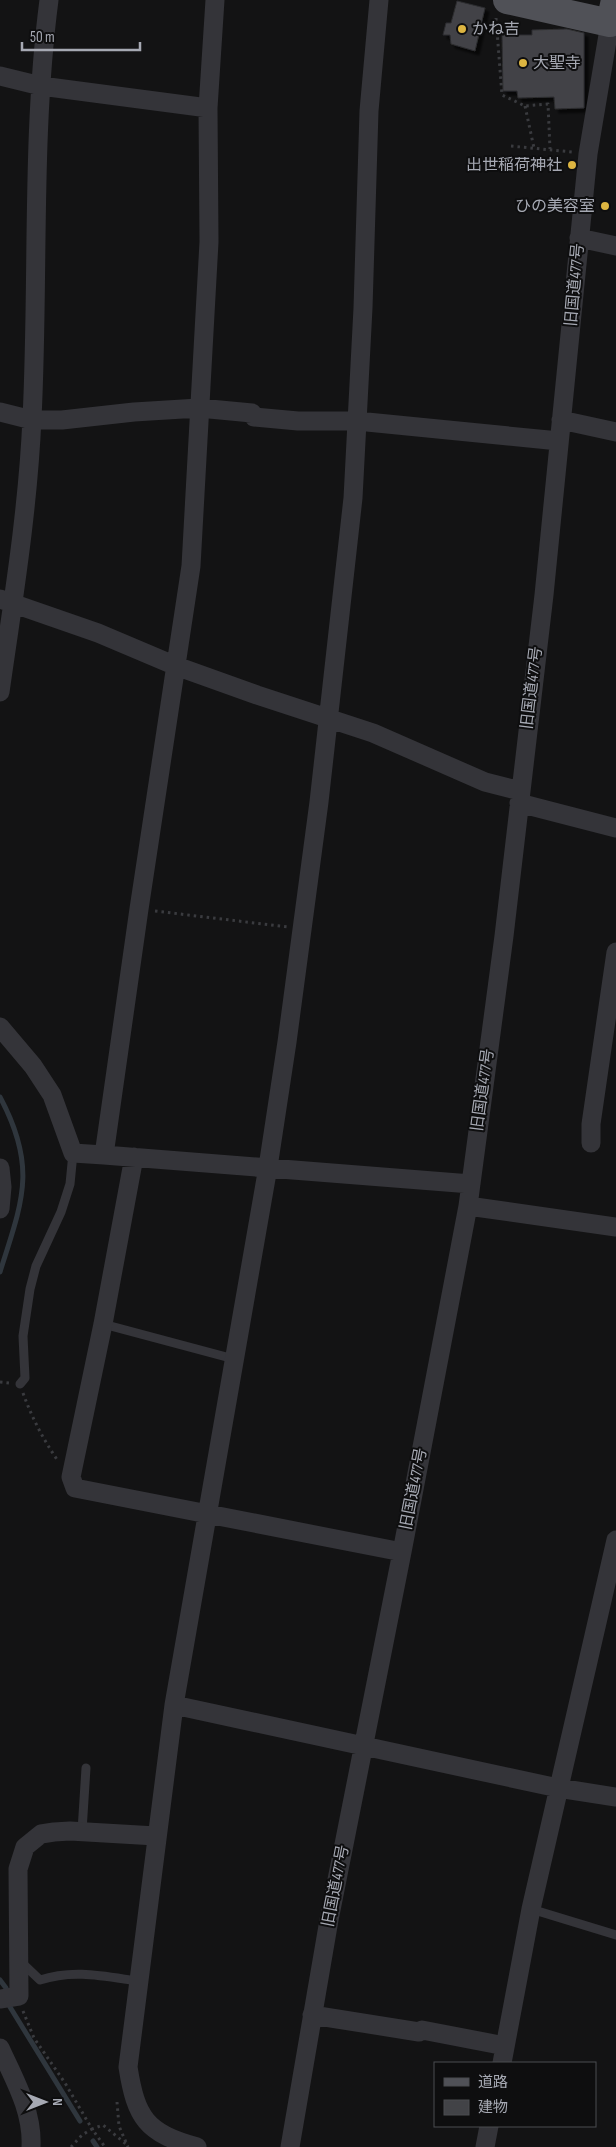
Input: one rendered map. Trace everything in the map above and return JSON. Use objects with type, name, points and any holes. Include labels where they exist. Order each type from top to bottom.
[{"type":"main road","points":[[501,5],[612,12]]},
{"type":"street","points":[[0,692],[6,602],[32,420],[41,86],[49,0]]},
{"type":"street","points":[[104,1155],[191,566],[209,242],[208,108],[214,0]]},
{"type":"street","points":[[197,2147],[167,2138],[155,2130],[139,2112],[131,2089],[128,2066],[137,1981],[174,1705],[268,1167],[303,928],[353,498],[358,421],[369,111],[379,0]]},
{"type":"street","name":"旧国道477号","points":[[290,2147],[312,2015],[468,1206],[501,955],[544,595],[588,154],[612,12]]},
{"type":"street","points":[[0,76],[41,86],[208,108]]},
{"type":"street","points":[[580,238],[616,246]]},
{"type":"street","points":[[0,412],[32,420],[62,420],[134,412],[199,408],[298,421],[358,421],[559,441]]},
{"type":"street","points":[[561,420],[616,432]]},
{"type":"street","points":[[6,602],[98,633],[176,666],[289,707],[328,717],[403,745],[519,797],[616,828]]},
{"type":"street","points":[[591,1143],[591,1124],[616,952]]},
{"type":"street","points":[[0,1026],[33,1066],[52,1095],[73,1153],[471,1184]]},
{"type":"street","points":[[134,1157],[103,1324],[71,1477],[75,1488],[206,1516],[402,1552]]},
{"type":"street","points":[[0,1168],[2,1187],[0,1209]]},
{"type":"street","points":[[468,1206],[616,1227]]},
{"type":"street","points":[[312,2015],[419,2032],[422,2030],[503,2054],[531,1909],[616,1540]]},
{"type":"street","points":[[174,1705],[558,1788],[616,1797]]},
{"type":"street","points":[[11,1997],[18,1959],[18,1870],[25,1847],[41,1834],[82,1831],[156,1836]]},
{"type":"street","points":[[0,2048],[24,2100],[31,2147]]},
{"type":"street","points":[[485,2147],[489,2127]]},
{"type":"lane","points":[[20,1384],[25,1378],[23,1336],[30,1289],[36,1266],[61,1212],[70,1184],[73,1153]]},
{"type":"lane","points":[[103,1324],[234,1359]]},
{"type":"lane","points":[[82,1831],[86,1768]]},
{"type":"lane","points":[[531,1909],[616,1935]]},
{"type":"lane","points":[[18,1959],[40,1980],[58,1974],[82,1972],[137,1981]]},
{"type":"path","points":[[501,5],[502,95],[524,106],[548,104],[550,150]]},
{"type":"path","points":[[524,106],[534,148]]},
{"type":"path","points":[[512,146],[580,152]]},
{"type":"path","points":[[139,909],[303,928]]},
{"type":"path","points":[[0,1382],[20,1384],[31,1417],[71,1477]]},
{"type":"path","points":[[11,1997],[24,2016],[34,2038],[105,2147]]},
{"type":"path","points":[[71,2147],[82,2135],[102,2125],[126,2144]]},
{"type":"building","name":"かね吉","points":[[457,1],[485,8],[475,51],[451,44],[450,35],[443,35],[446,23],[451,23]]},
{"type":"building","points":[[567,29],[584,33],[584,108],[555,109],[554,97],[518,98],[517,91],[503,91],[502,35],[532,35],[532,30]]},
{"type":"waterway","points":[[0,1097],[12,1122],[19,1144],[22,1165],[20,1205],[0,1272]]},
{"type":"waterway","points":[[0,1980],[6,1988],[10,2007],[80,2121]]},
{"type":"waterway","points":[[93,2141],[97,2147]]},
{"type":"place","name":"かね吉","points":[[462,29]]},
{"type":"place","name":"大聖寺","points":[[523,63]]},
{"type":"place","name":"出世稲荷神社","points":[[572,165]]},
{"type":"place","name":"ひの美容室","points":[[605,206]]}]
